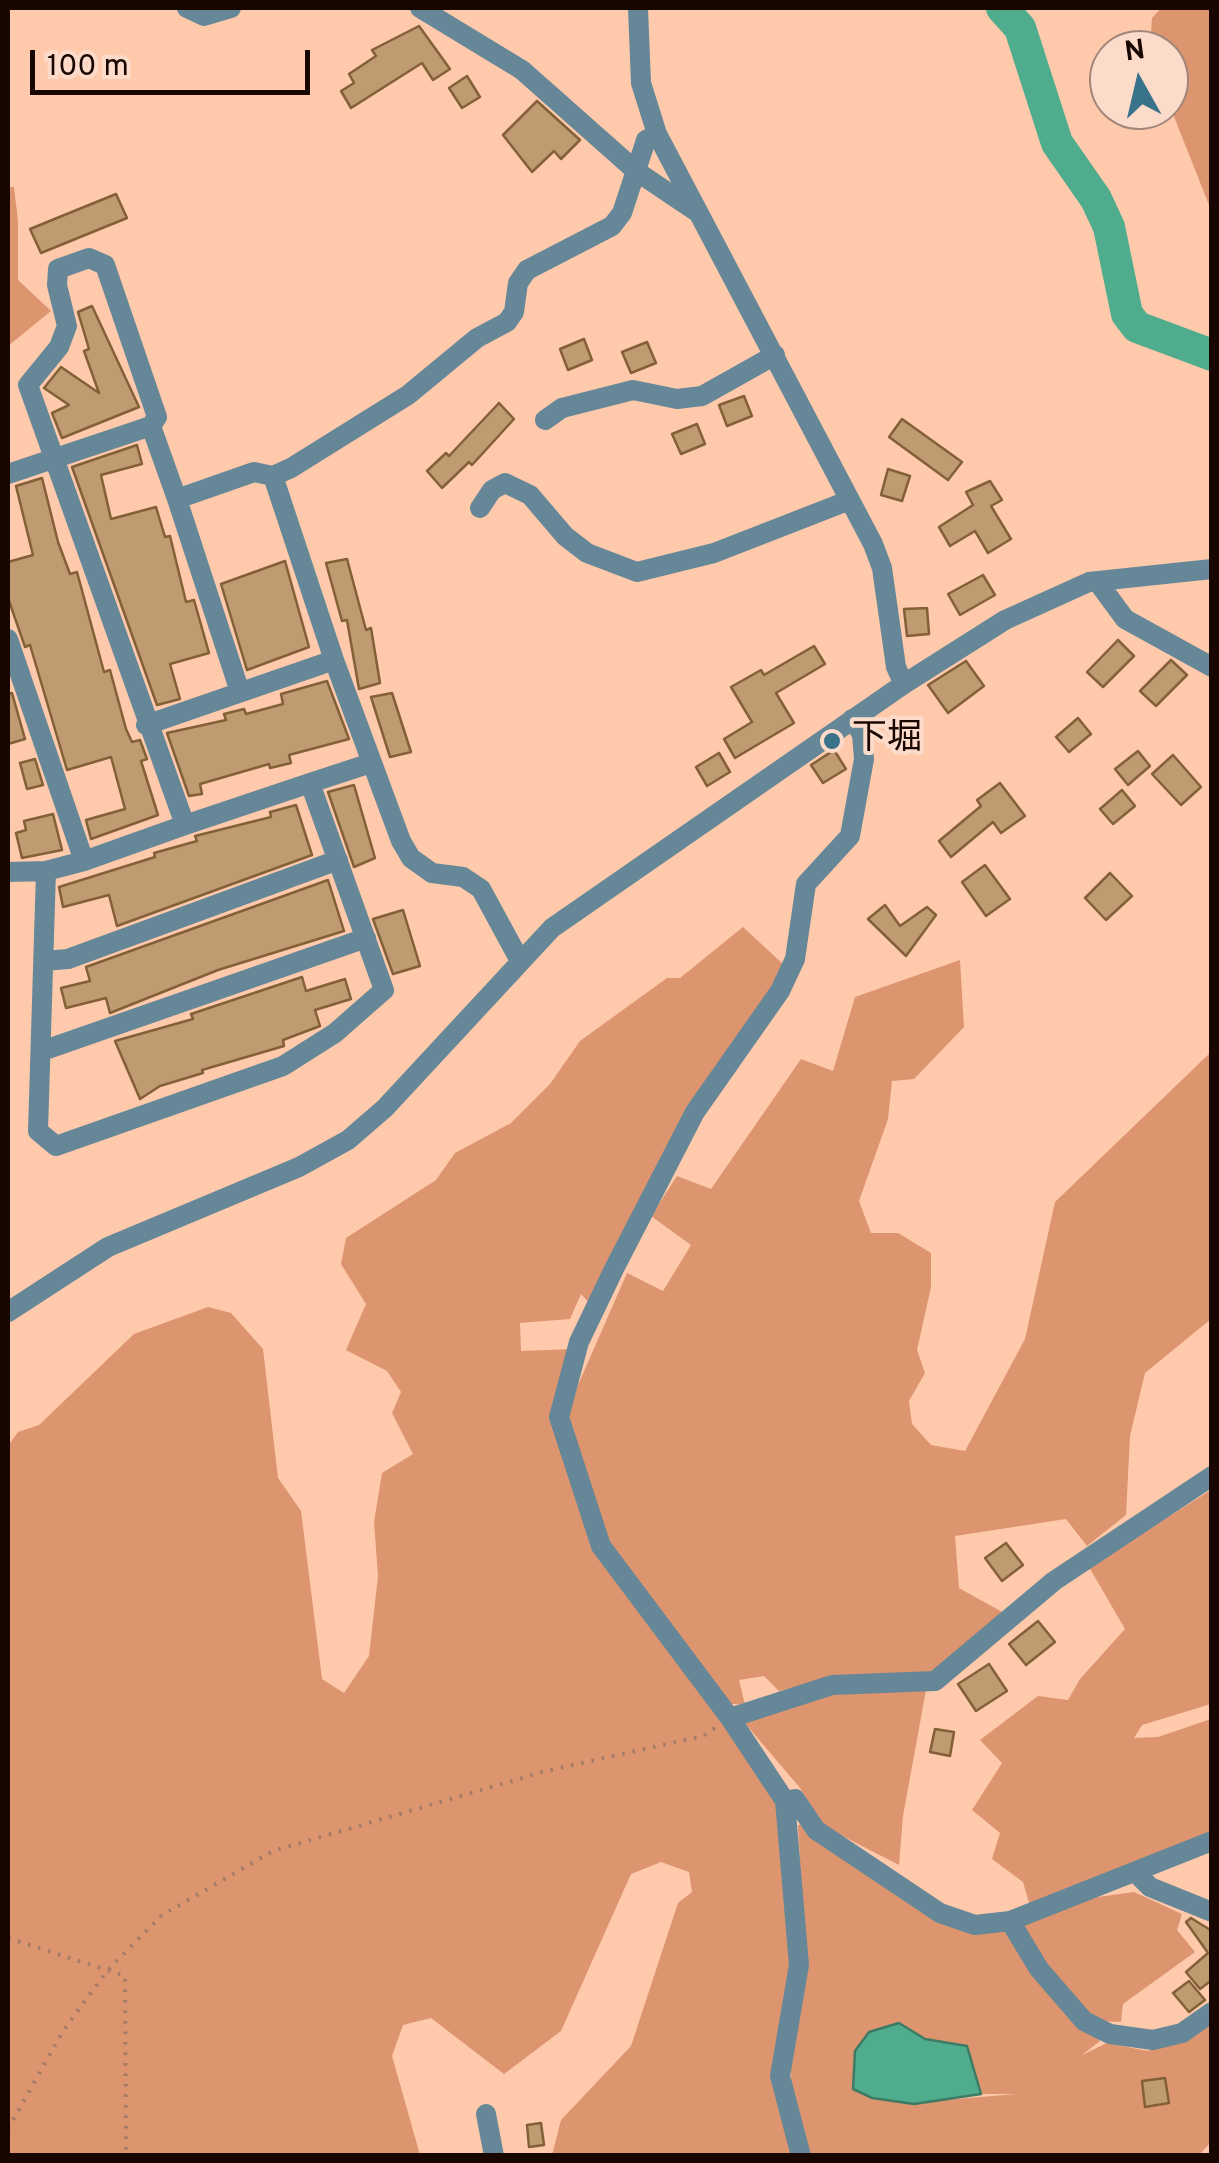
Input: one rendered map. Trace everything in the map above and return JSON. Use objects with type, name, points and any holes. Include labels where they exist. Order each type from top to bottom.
[{"type":"street","points":[[186,8],[204,16],[231,8]]},
{"type":"street","points":[[420,8],[522,70],[636,171],[699,214]]},
{"type":"street","points":[[638,8],[641,83],[656,134],[775,354],[882,568],[896,667],[904,684]]},
{"type":"street","points":[[176,499],[254,472],[273,476],[408,395],[477,338],[507,322],[514,312],[518,282],[527,270],[612,226],[622,213],[646,140],[656,134]]},
{"type":"street","points":[[8,474],[51,460],[151,426],[157,417],[105,265],[89,258],[58,269],[57,286],[67,326],[59,347],[28,385],[51,460],[185,826]]},
{"type":"street","points":[[545,420],[562,408],[634,390],[677,399],[702,396],[775,354]]},
{"type":"street","points":[[151,426],[240,692]]},
{"type":"street","points":[[273,476],[371,763],[411,858],[432,873],[463,878],[481,888],[519,960]]},
{"type":"street","points":[[480,508],[492,490],[505,483],[530,495],[565,536],[587,553],[637,572],[714,552],[850,500]]},
{"type":"street","points":[[8,1312],[108,1246],[299,1167],[348,1140],[384,1108],[552,928],[852,719],[1017,614],[1097,581],[1212,569]]},
{"type":"street","points":[[1097,581],[1125,619],[1212,668]]},
{"type":"street","points":[[8,639],[84,861]]},
{"type":"street","points":[[146,725],[334,660]]},
{"type":"street","points":[[801,2156],[780,2076],[794,2012],[798,1964],[785,1801],[730,1718],[601,1546],[560,1417],[580,1342],[632,1234],[695,1112],[780,991],[795,959],[806,884],[850,836],[864,758],[862,734],[852,719]]},
{"type":"street","points":[[8,872],[46,872],[84,861],[371,763]]},
{"type":"street","points":[[46,872],[38,1131],[56,1146],[283,1066],[335,1033],[384,990],[310,783]]},
{"type":"street","points":[[44,961],[68,959],[338,860]]},
{"type":"street","points":[[42,1051],[366,938]]},
{"type":"street","points":[[730,1718],[832,1685],[935,1682],[1054,1582],[1212,1476]]},
{"type":"street","points":[[785,1801],[795,1799],[816,1830],[940,1913],[974,1925],[1010,1921],[1212,1841]]},
{"type":"street","points":[[1135,1872],[1150,1888],[1212,1912]]},
{"type":"street","points":[[1010,1921],[1039,1969],[1084,2021],[1110,2034],[1153,2040],[1182,2033],[1212,2012]]},
{"type":"street","points":[[486,2114],[494,2156]]},
{"type":"path","points":[[8,2129],[63,2032],[107,1970],[162,1915],[273,1852],[546,1770],[703,1736],[730,1718]]},
{"type":"path","points":[[8,1938],[125,1976],[126,2156]]},
{"type":"shaded area","points":[[1161,8],[1211,8],[1211,210],[1179,130],[1189,130],[1189,30],[1151,30],[1152,18]]},
{"type":"shaded area","points":[[8,187],[14,187],[18,221],[18,280],[51,311],[8,346]]},
{"type":"shaded area","points":[[743,927],[784,965],[589,1303],[581,1294],[570,1319],[520,1323],[521,1351],[572,1349],[552,1416],[594,1549],[778,1800],[791,1974],[771,2072],[795,2155],[552,2155],[561,2120],[631,2046],[678,1903],[692,1892],[689,1872],[661,1862],[631,1874],[561,2031],[504,2074],[431,2018],[403,2025],[392,2056],[420,2155],[8,2156],[8,1446],[18,1432],[39,1425],[134,1334],[208,1307],[231,1313],[263,1349],[278,1478],[301,1511],[322,1679],[344,1693],[369,1656],[378,1576],[374,1522],[382,1473],[413,1454],[392,1413],[401,1392],[387,1371],[346,1350],[366,1304],[341,1264],[346,1238],[436,1180],[455,1153],[511,1123],[550,1084],[580,1041],[667,978],[680,978]]},
{"type":"shaded area","points":[[960,960],[964,1027],[914,1079],[892,1081],[888,1119],[859,1201],[871,1233],[898,1233],[931,1253],[931,1287],[917,1350],[925,1373],[909,1401],[912,1424],[931,1445],[965,1451],[1025,1339],[1055,1202],[1211,1052],[1211,1319],[1145,1373],[1130,1436],[1126,1515],[1087,1546],[1066,1519],[955,1536],[959,1588],[1002,1612],[935,1676],[829,1680],[779,1691],[764,1676],[739,1680],[745,1705],[722,1703],[605,1542],[564,1417],[627,1273],[663,1291],[691,1245],[651,1216],[677,1176],[711,1189],[801,1059],[833,1071],[855,997]]},
{"type":"shaded area","points":[[1211,1490],[1211,1704],[1142,1725],[1134,1738],[1158,1737],[1211,1719],[1211,1834],[1030,1906],[1023,1882],[992,1859],[1000,1833],[972,1810],[1002,1763],[980,1740],[1038,1696],[1068,1700],[1080,1679],[1125,1629],[1089,1567]]},
{"type":"shaded area","points":[[926,1690],[903,1816],[899,1865],[823,1826],[800,1788],[743,1721],[834,1693]]},
{"type":"shaded area","points":[[804,1824],[939,1919],[1005,1929],[1100,2041],[1082,2055],[1107,2043],[1148,2051],[1211,2016],[1211,2142],[1198,2156],[808,2155],[791,2093],[805,1954],[798,1825]],"holes":[[[899,2023],[925,2039],[967,2046],[981,2094],[1016,2094],[909,2103]]]},
{"type":"shaded area","points":[[1134,1892],[1182,1914],[1177,1930],[1195,1952],[1123,2004],[1121,2022],[1095,2021],[1041,1964],[1022,1921],[1077,1900]]},
{"type":"shaded area","points":[[899,2023],[925,2039],[967,2046],[981,2094],[914,2104],[872,2098],[853,2089],[855,2051],[869,2032]]},
{"type":"building","points":[[419,26],[450,69],[433,80],[422,63],[351,108],[341,91],[354,83],[349,74],[376,56],[372,50]]},
{"type":"building","points":[[467,76],[480,97],[462,108],[449,88]]},
{"type":"building","points":[[537,101],[580,140],[561,159],[554,151],[532,172],[503,135]]},
{"type":"building","points":[[116,194],[127,218],[41,253],[30,229]]},
{"type":"building","points":[[92,306],[139,407],[62,438],[52,413],[69,405],[44,388],[61,367],[99,393],[84,351],[89,349],[78,312]]},
{"type":"building","points":[[584,339],[592,360],[568,370],[560,349]]},
{"type":"building","points":[[647,342],[656,363],[631,373],[622,352]]},
{"type":"building","points":[[744,396],[752,416],[727,426],[719,405]]},
{"type":"building","points":[[499,403],[514,419],[472,465],[469,462],[442,488],[427,471],[446,453],[449,456]]},
{"type":"building","points":[[902,419],[962,462],[948,480],[889,437]]},
{"type":"building","points":[[697,424],[705,444],[681,454],[672,434]]},
{"type":"building","points":[[137,445],[142,464],[101,475],[111,519],[156,507],[165,537],[170,536],[186,602],[194,600],[209,653],[170,664],[180,699],[157,705],[72,467]]},
{"type":"building","points":[[888,469],[910,476],[902,501],[881,495]]},
{"type":"building","points":[[42,478],[58,542],[70,574],[77,572],[104,672],[110,670],[126,729],[132,742],[140,740],[147,759],[141,761],[158,815],[91,839],[86,820],[125,809],[111,757],[67,770],[30,645],[25,647],[8,598],[8,562],[33,555],[16,486]]},
{"type":"building","points":[[990,481],[1002,500],[991,506],[1011,539],[988,553],[975,531],[950,546],[939,527],[973,505],[966,492]]},
{"type":"building","points":[[347,559],[366,630],[371,628],[380,683],[359,689],[347,620],[342,621],[326,563]]},
{"type":"building","points":[[285,561],[309,647],[247,670],[221,584]]},
{"type":"building","points":[[983,575],[995,595],[960,615],[948,594]]},
{"type":"building","points":[[927,608],[929,634],[907,636],[904,609]]},
{"type":"building","points":[[1118,640],[1134,656],[1103,687],[1087,672]]},
{"type":"building","points":[[814,646],[825,664],[776,693],[794,723],[735,758],[724,739],[752,722],[731,687],[761,670],[764,675]]},
{"type":"building","points":[[1171,660],[1187,675],[1156,706],[1140,691]]},
{"type":"building","points":[[966,661],[984,686],[948,713],[928,685]]},
{"type":"building","points":[[327,681],[349,739],[289,755],[291,763],[270,768],[269,764],[200,784],[202,794],[189,796],[167,733],[226,720],[224,714],[244,709],[246,714],[283,704],[281,694]]},
{"type":"building","points":[[12,693],[25,739],[8,744],[8,694]]},
{"type":"building","points":[[392,693],[411,752],[390,757],[371,697]]},
{"type":"building","points":[[1078,718],[1091,734],[1069,752],[1056,737]]},
{"type":"building","points":[[834,750],[846,769],[823,783],[811,765]]},
{"type":"building","points":[[1138,751],[1150,766],[1128,785],[1115,769]]},
{"type":"building","points":[[719,753],[730,772],[707,786],[696,767]]},
{"type":"building","points":[[1173,755],[1201,787],[1181,805],[1152,774]]},
{"type":"building","points":[[35,759],[43,785],[27,789],[20,763]]},
{"type":"building","points":[[1000,783],[1025,816],[1001,833],[993,822],[951,857],[939,841],[981,806],[977,800]]},
{"type":"building","points":[[354,785],[375,858],[354,867],[328,792]]},
{"type":"building","points":[[1122,790],[1135,806],[1113,824],[1100,809]]},
{"type":"building","points":[[296,805],[312,855],[117,926],[109,895],[63,907],[59,887],[155,857],[154,853],[197,841],[195,836],[271,817],[270,812]]},
{"type":"building","points":[[53,814],[62,850],[22,858],[16,833],[26,830],[24,821]]},
{"type":"building","points":[[985,865],[1010,899],[986,916],[962,882]]},
{"type":"building","points":[[1110,873],[1132,896],[1106,920],[1085,898]]},
{"type":"building","points":[[328,880],[344,931],[218,970],[110,1013],[106,998],[66,1008],[61,988],[90,981],[86,967]]},
{"type":"building","points":[[885,905],[900,926],[927,907],[936,915],[906,956],[868,919]]},
{"type":"building","points":[[403,910],[420,966],[393,974],[373,919]]},
{"type":"building","points":[[302,977],[306,991],[345,979],[351,999],[315,1010],[320,1026],[283,1040],[284,1046],[202,1070],[203,1073],[160,1086],[140,1099],[115,1041],[193,1019],[191,1014]]},
{"type":"building","points":[[1006,1543],[1023,1565],[1002,1581],[985,1558]]},
{"type":"building","points":[[1038,1621],[1055,1642],[1026,1665],[1009,1644]]},
{"type":"building","points":[[989,1664],[1007,1691],[976,1711],[958,1684]]},
{"type":"building","points":[[935,1729],[954,1732],[950,1756],[930,1752]]},
{"type":"building","points":[[1191,1918],[1212,1931],[1212,1980],[1200,1989],[1186,1972],[1208,1953],[1186,1922]]},
{"type":"building","points":[[1189,1981],[1205,2000],[1189,2012],[1173,1993]]},
{"type":"building","points":[[1165,2078],[1169,2103],[1145,2107],[1142,2081]]},
{"type":"building","points":[[541,2123],[544,2145],[529,2147],[527,2125]]},
{"type":"waterway","points":[[1002,8],[1020,28],[1057,143],[1096,199],[1109,227],[1127,314],[1137,327],[1212,355]]},
{"type":"place","name":"下堀","points":[[832,741]]}]
